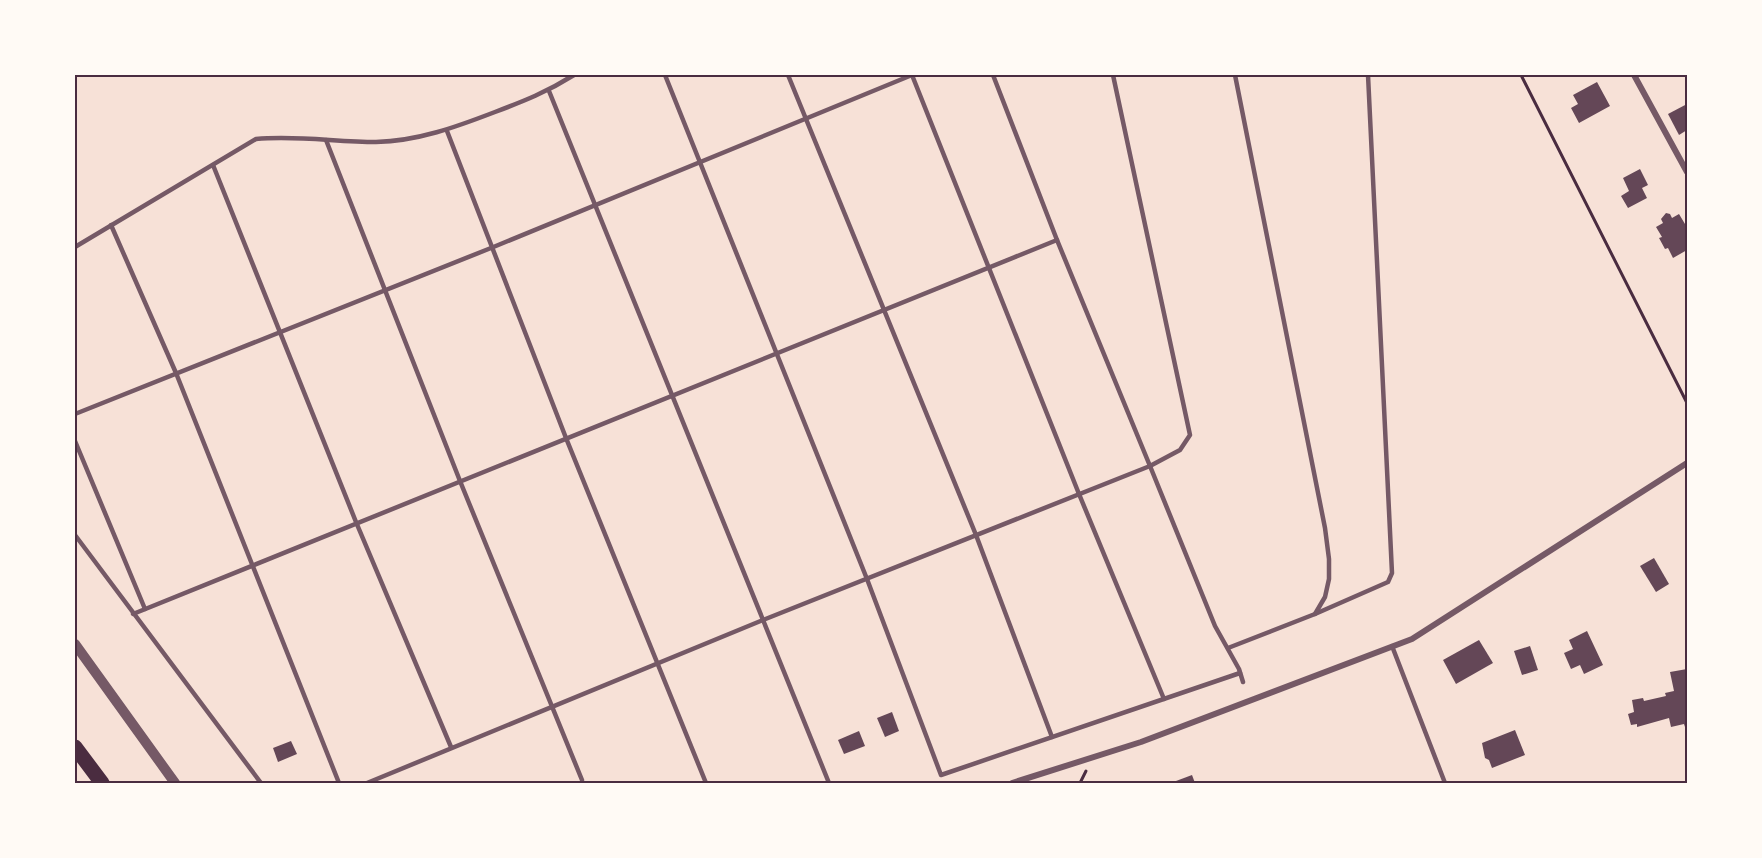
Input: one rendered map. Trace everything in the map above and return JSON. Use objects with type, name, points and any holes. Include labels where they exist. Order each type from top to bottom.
[{"type":"highway","points":[[75,747],[102,783]]},
{"type":"street","points":[[1634,75],[1687,172]]},
{"type":"street","points":[[1012,783],[1141,742],[1412,639],[1687,463]]},
{"type":"street","points":[[75,644],[175,783]]},
{"type":"lane","points":[[75,247],[256,139],[276,137],[379,142],[411,139],[447,131],[549,91],[574,75]]},
{"type":"lane","points":[[665,75],[867,579],[941,775],[1240,673]]},
{"type":"lane","points":[[788,75],[976,536],[1052,737]]},
{"type":"lane","points":[[75,414],[491,248],[912,75],[1079,494],[1164,699]]},
{"type":"lane","points":[[993,75],[1057,240],[1215,626],[1243,682]]},
{"type":"lane","points":[[367,783],[763,620],[1150,466],[1180,450],[1190,435],[1113,75]]},
{"type":"lane","points":[[1235,75],[1325,528],[1329,579],[1325,597],[1315,614]]},
{"type":"lane","points":[[1228,648],[1388,582],[1392,573],[1368,75]]},
{"type":"lane","points":[[549,91],[829,783]]},
{"type":"lane","points":[[447,131],[566,438],[706,783]]},
{"type":"lane","points":[[326,140],[460,481],[582,780]]},
{"type":"lane","points":[[213,165],[356,522],[451,747]]},
{"type":"lane","points":[[111,225],[176,373],[339,783]]},
{"type":"lane","points":[[134,614],[356,522],[1057,240]]},
{"type":"lane","points":[[75,441],[145,609]]},
{"type":"lane","points":[[75,535],[261,783]]},
{"type":"lane","points":[[1392,646],[1445,783]]},
{"type":"path","points":[[1521,75],[1687,403]]},
{"type":"building","points":[[1597,82],[1610,106],[1579,123],[1571,108],[1578,104],[1573,95]]},
{"type":"building","points":[[1687,104],[1687,130],[1679,135],[1668,114]]},
{"type":"building","points":[[1640,169],[1648,185],[1642,188],[1647,198],[1628,208],[1621,196],[1629,191],[1623,178]]},
{"type":"building","points":[[1666,213],[1672,218],[1679,214],[1685,224],[1687,222],[1687,250],[1673,258],[1668,248],[1665,249],[1656,227],[1663,223],[1661,219]]},
{"type":"building","points":[[1654,558],[1669,584],[1656,592],[1640,566]]},
{"type":"building","points":[[1587,631],[1603,665],[1584,674],[1580,665],[1571,669],[1564,653],[1573,649],[1569,640]]},
{"type":"building","points":[[1479,640],[1493,663],[1456,684],[1443,660]]},
{"type":"building","points":[[1530,646],[1538,670],[1522,675],[1514,651]]},
{"type":"building","points":[[1687,669],[1687,726],[1685,727],[1684,724],[1671,727],[1669,718],[1637,727],[1637,724],[1631,725],[1628,714],[1634,712],[1632,700],[1643,698],[1644,701],[1666,696],[1665,693],[1674,691],[1670,672]]},
{"type":"building","points":[[892,712],[899,731],[885,737],[877,718]]},
{"type":"building","points":[[1515,730],[1525,755],[1492,768],[1489,760],[1485,758],[1482,743]]},
{"type":"building","points":[[859,731],[865,746],[844,754],[838,740]]},
{"type":"building","points":[[291,741],[297,754],[278,762],[273,748]]},
{"type":"building","points":[[1192,775],[1195,783],[1177,783],[1176,781]]}]
